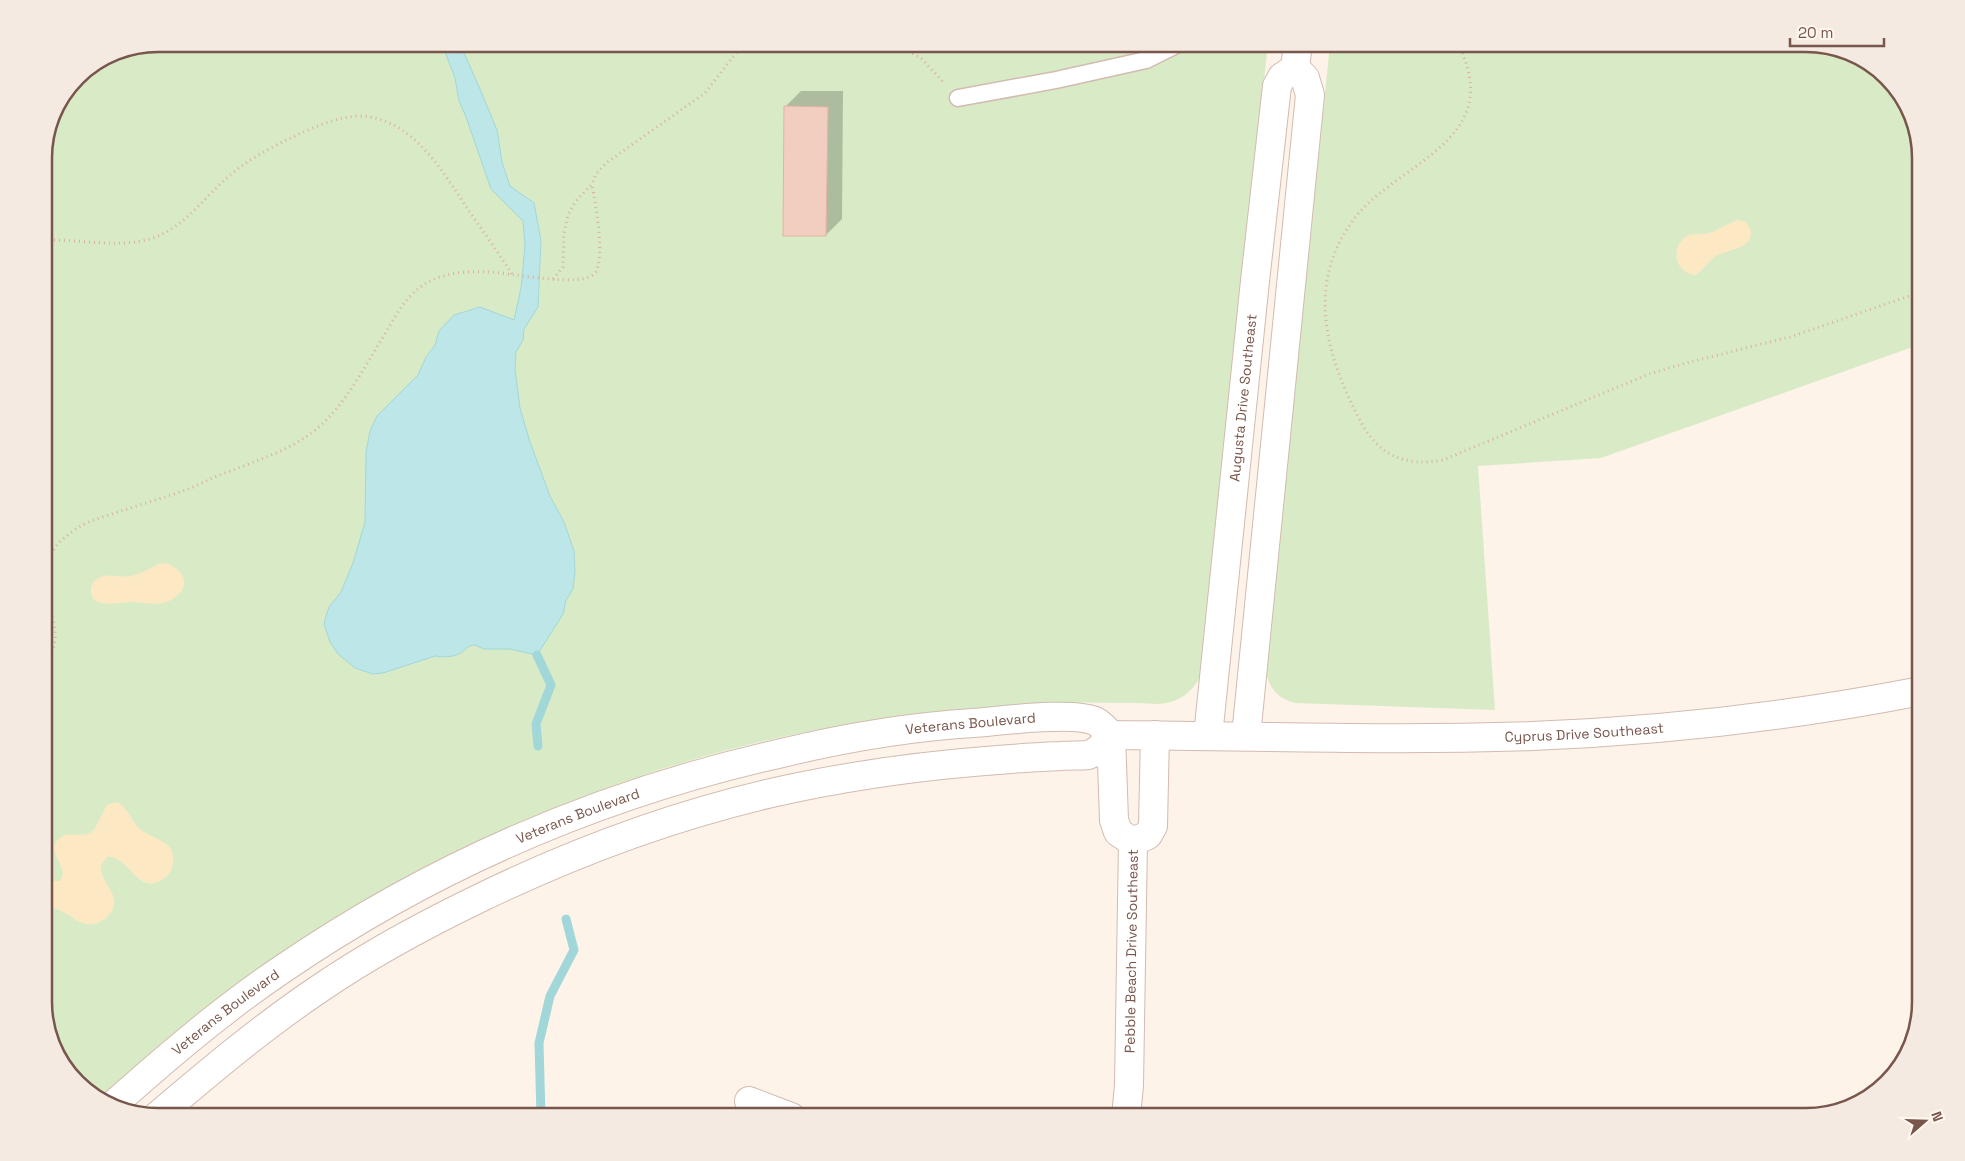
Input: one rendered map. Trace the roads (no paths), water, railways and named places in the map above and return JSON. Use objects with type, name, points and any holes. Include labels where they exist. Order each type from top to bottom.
[{"type":"street","name":"Augusta Drive Southeast","points":[[1208,736],[1277,86],[1295,52]]},
{"type":"street","name":"Augusta Drive Southeast","points":[[1246,736],[1310,95],[1297,52]]},
{"type":"street","name":"Cyprus Drive Southeast","points":[[1246,736],[1531,736],[1647,730],[1772,716],[1854,704],[1912,693]]},
{"type":"street","name":"Veterans Boulevard","points":[[118,1100],[225,1010],[340,932],[462,864],[526,835],[612,801],[679,779],[746,761],[814,745],[883,733],[952,724],[1068,717],[1097,722],[1111,735]]},
{"type":"street","points":[[1111,735],[1246,736]]},
{"type":"street","points":[[1111,735],[1114,820],[1118,832],[1133,842]]},
{"type":"street","points":[[166,1108],[208,1072],[263,1029],[320,988],[380,951],[441,917],[517,880],[590,849],[656,826],[791,788],[860,775],[930,765],[1088,755],[1099,750],[1111,735]]},
{"type":"street","name":"Pebble Beach Drive Southeast","points":[[1127,1108],[1130,1075],[1133,842],[1148,835],[1153,826],[1155,735]]},
{"type":"street","points":[[749,1101],[767,1108]]},
{"type":"lane","points":[[958,98],[1056,80],[1146,60],[1161,52]]},
{"type":"water","points":[[445,53],[464,53],[497,130],[502,162],[510,186],[534,203],[541,241],[538,307],[524,329],[523,340],[516,352],[515,370],[520,408],[530,442],[550,496],[564,522],[574,551],[575,571],[573,589],[566,600],[563,614],[537,655],[510,649],[484,649],[475,645],[469,646],[461,653],[453,656],[435,656],[383,673],[373,674],[355,668],[338,654],[330,642],[324,624],[329,607],[341,592],[353,563],[365,522],[366,452],[370,431],[377,416],[418,375],[426,357],[435,345],[439,331],[454,315],[480,307],[514,320],[521,288],[525,246],[523,221],[491,189],[459,101],[455,78]]},
{"type":"waterway","points":[[537,655],[551,685],[536,724],[538,746]]},
{"type":"waterway","points":[[541,1108],[539,1043],[550,996],[574,950],[566,919]]}]
